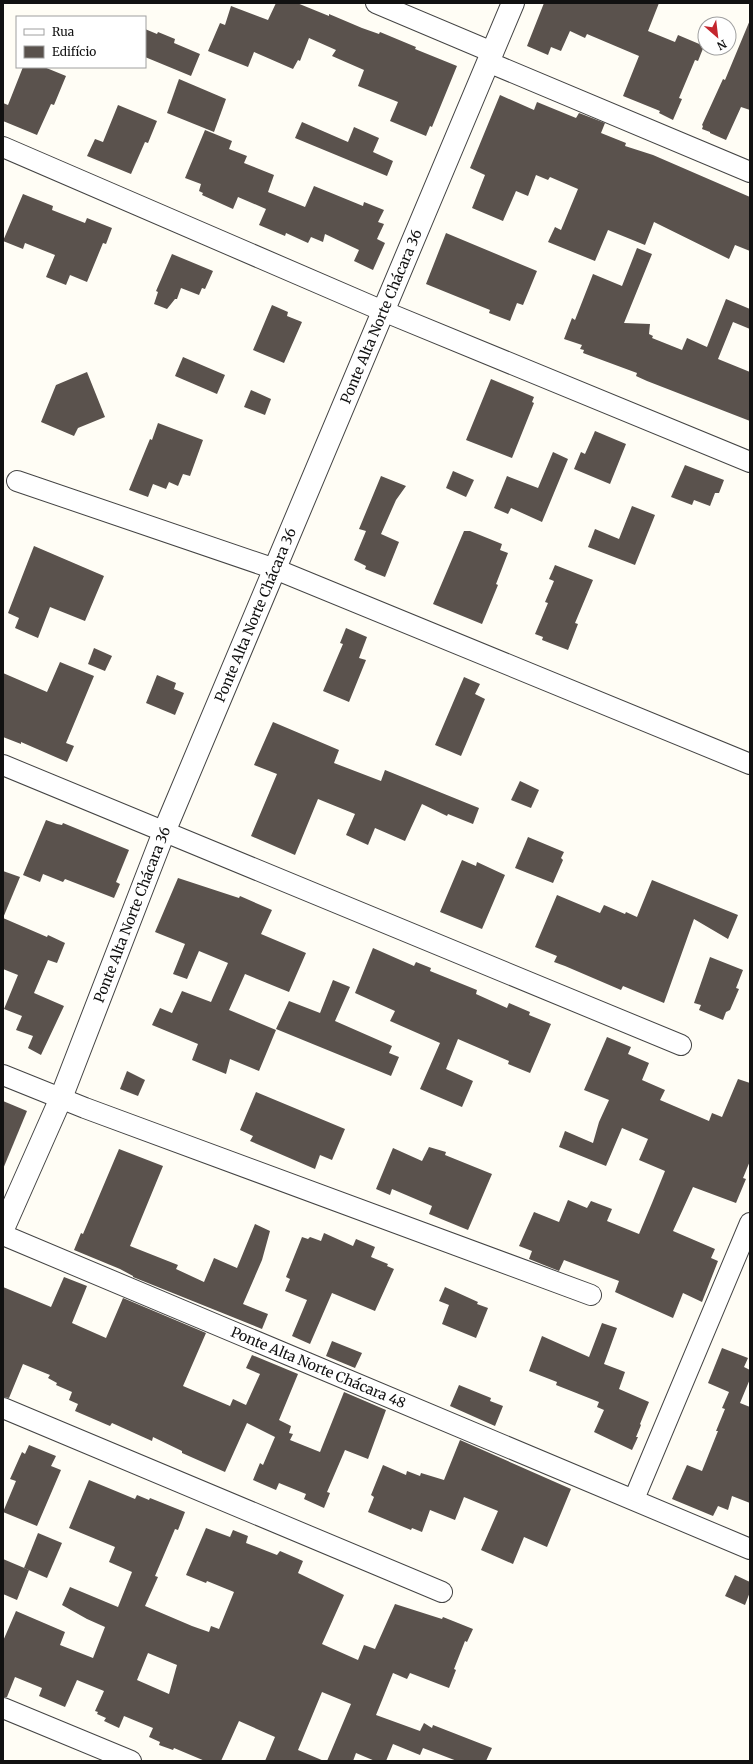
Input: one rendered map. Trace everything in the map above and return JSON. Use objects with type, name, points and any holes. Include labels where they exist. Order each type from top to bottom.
[{"type":"street","points":[[376,3],[490,57],[750,172]]},
{"type":"street","name":"Ponte Alta Norte Chácara 36","points":[[3,1229],[61,1098],[164,832],[513,3]]},
{"type":"street","points":[[3,147],[383,311],[750,462]]},
{"type":"street","points":[[16,481],[275,569],[750,764]]},
{"type":"street","points":[[3,766],[681,1045]]},
{"type":"street","points":[[3,1075],[61,1098],[591,1295]]},
{"type":"street","points":[[634,1499],[750,1222]]},
{"type":"street","name":"Ponte Alta Norte Chácara 48","points":[[3,1235],[750,1549]]},
{"type":"street","points":[[3,1408],[442,1592]]},
{"type":"street","points":[[3,1708],[131,1761]]},
{"type":"building","points":[[276,3],[297,3],[329,16],[329,14],[379,34],[380,32],[416,47],[415,49],[457,66],[432,127],[430,126],[426,136],[390,121],[398,102],[358,86],[364,70],[332,56],[336,50],[309,38],[300,61],[298,60],[293,69],[254,52],[248,67],[208,51],[220,23],[225,25],[231,6],[268,20]]},
{"type":"building","points":[[544,3],[659,3],[648,31],[675,42],[678,35],[697,43],[697,56],[700,56],[698,61],[695,60],[679,98],[682,99],[673,120],[659,113],[660,111],[623,96],[639,56],[587,34],[585,38],[570,31],[561,51],[551,47],[548,55],[527,46]]},
{"type":"building","points":[[750,20],[750,110],[741,107],[726,140],[702,129],[702,125],[723,79],[725,80],[735,56],[737,56],[737,51]]},
{"type":"building","points":[[146,29],[157,34],[158,32],[175,39],[174,43],[200,54],[191,76],[146,57]]},
{"type":"building","points":[[23,68],[46,68],[66,76],[54,105],[51,104],[37,135],[3,121],[3,103],[8,105]]},
{"type":"building","points":[[179,79],[226,99],[214,132],[167,113]]},
{"type":"building","points":[[500,95],[534,110],[537,102],[576,118],[579,113],[605,123],[601,133],[626,143],[625,146],[653,155],[750,197],[750,251],[735,245],[729,259],[654,222],[645,245],[608,230],[595,261],[548,242],[555,227],[561,230],[578,189],[550,177],[548,180],[536,175],[528,196],[516,191],[503,221],[472,208],[485,175],[470,168]]},
{"type":"building","points":[[118,105],[157,121],[148,143],[145,142],[131,174],[87,156],[95,139],[103,142]]},
{"type":"building","points":[[302,122],[348,142],[354,127],[379,138],[373,152],[393,161],[387,176],[295,138]]},
{"type":"building","points":[[205,130],[232,141],[229,149],[247,156],[244,163],[274,175],[268,192],[305,207],[314,186],[363,206],[364,202],[384,210],[378,222],[384,224],[377,239],[385,243],[373,270],[354,261],[359,250],[325,234],[323,242],[311,237],[308,243],[286,233],[285,236],[259,225],[266,209],[238,197],[233,209],[202,195],[203,193],[199,191],[201,184],[185,178]]},
{"type":"building","points":[[23,194],[53,206],[52,210],[85,223],[87,218],[112,228],[106,244],[103,243],[87,282],[70,275],[66,285],[46,277],[55,255],[25,243],[23,249],[3,241]]},
{"type":"building","points":[[446,233],[537,271],[523,305],[517,303],[510,321],[489,313],[490,310],[426,284]]},
{"type":"building","points":[[637,248],[652,254],[624,323],[650,324],[649,334],[653,336],[652,338],[682,350],[687,338],[707,347],[726,299],[750,309],[750,329],[733,322],[718,359],[750,372],[750,421],[647,381],[636,376],[637,373],[583,353],[584,350],[580,349],[582,345],[564,339],[572,318],[575,320],[593,274],[622,286]]},
{"type":"building","points":[[172,254],[213,271],[205,289],[202,288],[199,295],[181,288],[177,299],[175,299],[167,309],[154,304],[158,292],[156,291]]},
{"type":"building","points":[[272,305],[288,312],[287,316],[302,322],[284,363],[253,350]]},
{"type":"building","points":[[183,357],[225,375],[217,394],[175,376]]},
{"type":"building","points":[[87,372],[105,417],[78,428],[74,436],[41,422],[56,385]]},
{"type":"building","points":[[491,379],[534,397],[532,402],[534,403],[512,458],[466,440]]},
{"type":"building","points":[[251,390],[271,399],[265,415],[244,407]]},
{"type":"building","points":[[158,423],[203,440],[190,476],[183,474],[178,486],[169,482],[166,489],[153,484],[148,497],[129,490],[150,439],[152,440]]},
{"type":"building","points":[[595,431],[626,444],[610,484],[574,469],[581,452],[585,454]]},
{"type":"building","points":[[553,452],[568,459],[542,522],[511,508],[508,514],[494,508],[507,476],[538,488]]},
{"type":"building","points":[[685,465],[724,480],[719,493],[715,493],[710,506],[694,500],[692,505],[671,497]]},
{"type":"building","points":[[453,471],[474,480],[466,497],[446,488]]},
{"type":"building","points":[[381,476],[406,486],[396,500],[381,534],[399,542],[385,577],[365,569],[366,566],[354,560],[366,531],[359,529]]},
{"type":"building","points":[[632,506],[655,515],[635,565],[588,547],[595,529],[619,539]]},
{"type":"building","points":[[464,531],[470,531],[502,544],[500,550],[508,553],[496,584],[498,585],[482,624],[433,604]]},
{"type":"building","points":[[34,546],[104,576],[85,621],[50,607],[38,638],[15,628],[19,618],[8,613]]},
{"type":"building","points":[[555,565],[593,580],[575,623],[578,624],[568,650],[542,640],[543,637],[535,634],[548,603],[545,602],[554,581],[549,579]]},
{"type":"building","points":[[346,628],[367,637],[359,658],[366,660],[349,702],[323,691],[343,644],[340,643]]},
{"type":"building","points":[[94,648],[112,656],[105,671],[88,664]]},
{"type":"building","points":[[60,662],[94,676],[66,743],[74,746],[67,762],[21,742],[21,744],[3,737],[3,673],[47,692]]},
{"type":"building","points":[[157,675],[176,683],[174,689],[184,693],[175,715],[146,703]]},
{"type":"building","points":[[464,677],[480,684],[475,694],[485,699],[461,756],[435,745]]},
{"type":"building","points":[[273,722],[339,750],[334,763],[381,781],[385,770],[479,808],[473,824],[448,814],[447,816],[422,804],[405,841],[375,828],[368,845],[346,835],[355,814],[318,799],[295,855],[251,836],[277,774],[254,765]]},
{"type":"building","points":[[520,781],[539,790],[531,808],[511,800]]},
{"type":"building","points":[[46,820],[62,825],[63,823],[129,850],[116,882],[120,884],[114,898],[65,879],[63,882],[43,874],[40,882],[23,875]]},
{"type":"building","points":[[528,837],[564,852],[561,858],[563,860],[553,883],[515,868]]},
{"type":"building","points":[[462,860],[476,866],[477,862],[505,875],[482,929],[440,912]]},
{"type":"building","points":[[3,871],[20,877],[3,918]]},
{"type":"building","points":[[178,878],[239,898],[240,896],[272,910],[261,934],[306,953],[289,992],[245,974],[229,1010],[276,1030],[259,1071],[230,1059],[226,1074],[192,1060],[198,1044],[152,1025],[160,1008],[172,1013],[182,991],[211,1002],[228,963],[199,951],[187,979],[173,974],[185,944],[155,932]]},
{"type":"building","points":[[652,880],[738,915],[728,939],[694,919],[664,1003],[623,986],[621,990],[554,962],[557,956],[535,947],[557,895],[600,913],[604,905],[625,914],[626,912],[637,917]]},
{"type":"building","points":[[3,918],[65,943],[57,963],[48,960],[34,993],[64,1006],[41,1055],[28,1048],[33,1036],[16,1030],[22,1016],[4,1009],[18,975],[3,969]]},
{"type":"building","points":[[373,948],[414,966],[416,962],[431,968],[430,971],[477,990],[476,994],[507,1008],[509,1003],[530,1012],[529,1015],[551,1024],[530,1073],[508,1064],[509,1061],[458,1039],[446,1069],[473,1081],[462,1107],[420,1089],[440,1043],[390,1021],[395,1011],[355,993]]},
{"type":"building","points":[[710,957],[743,970],[736,988],[739,989],[730,1010],[726,1012],[723,1020],[699,1010],[701,1005],[694,1003]]},
{"type":"building","points":[[333,980],[350,987],[335,1021],[392,1046],[389,1053],[399,1057],[391,1076],[276,1029],[289,1001],[320,1013]]},
{"type":"building","points":[[607,1037],[631,1047],[628,1054],[649,1063],[642,1080],[665,1090],[660,1100],[709,1121],[712,1113],[722,1117],[738,1079],[750,1083],[750,1161],[743,1178],[746,1179],[736,1203],[693,1187],[673,1231],[715,1249],[711,1258],[718,1261],[702,1302],[683,1293],[673,1318],[615,1292],[619,1281],[564,1260],[559,1271],[529,1259],[532,1251],[519,1246],[534,1212],[559,1222],[568,1200],[587,1208],[591,1201],[612,1209],[607,1221],[639,1234],[665,1171],[639,1160],[648,1139],[622,1128],[606,1166],[559,1147],[565,1131],[593,1143],[599,1122],[609,1100],[584,1090]]},
{"type":"building","points":[[127,1071],[145,1080],[138,1096],[120,1089]]},
{"type":"building","points":[[256,1092],[345,1129],[332,1160],[320,1155],[315,1169],[250,1141],[253,1136],[240,1130]]},
{"type":"building","points":[[3,1101],[27,1111],[3,1169]]},
{"type":"building","points":[[429,1147],[446,1152],[445,1155],[492,1174],[468,1230],[429,1214],[432,1206],[392,1189],[390,1195],[376,1189],[393,1148],[422,1161]]},
{"type":"building","points":[[119,1149],[163,1166],[130,1246],[178,1265],[176,1269],[204,1282],[214,1258],[237,1268],[255,1224],[270,1231],[262,1260],[243,1304],[268,1314],[262,1329],[133,1277],[120,1269],[74,1250],[81,1233],[83,1234]]},
{"type":"building","points":[[324,1233],[353,1246],[356,1239],[375,1247],[371,1257],[388,1264],[387,1266],[394,1269],[375,1311],[332,1293],[310,1344],[292,1336],[307,1300],[285,1291],[290,1279],[286,1277],[302,1237],[308,1239],[310,1237],[321,1241]]},
{"type":"building","points":[[64,1277],[87,1286],[72,1323],[106,1338],[123,1298],[206,1333],[183,1386],[230,1406],[233,1399],[246,1405],[260,1374],[246,1368],[252,1355],[298,1374],[279,1420],[291,1426],[289,1433],[293,1434],[290,1440],[320,1452],[344,1392],[386,1410],[368,1459],[345,1450],[327,1492],[330,1493],[324,1508],[304,1499],[306,1494],[279,1483],[276,1490],[253,1480],[260,1463],[263,1465],[275,1437],[247,1423],[225,1472],[182,1453],[182,1451],[153,1437],[152,1441],[112,1423],[110,1426],[75,1411],[78,1404],[69,1400],[72,1392],[56,1385],[57,1383],[48,1378],[50,1375],[23,1364],[9,1398],[3,1397],[3,1287],[51,1307]]},
{"type":"building","points":[[445,1287],[478,1302],[477,1304],[488,1308],[476,1338],[442,1324],[449,1305],[439,1301]]},
{"type":"building","points":[[602,1323],[617,1328],[604,1364],[625,1372],[619,1389],[649,1402],[636,1437],[638,1437],[632,1450],[594,1432],[604,1410],[597,1407],[599,1402],[556,1385],[557,1382],[529,1371],[542,1336],[589,1357]]},
{"type":"building","points":[[332,1341],[362,1353],[355,1368],[326,1356]]},
{"type":"building","points":[[722,1348],[748,1358],[744,1367],[750,1370],[750,1379],[740,1403],[750,1407],[750,1503],[732,1496],[728,1510],[718,1506],[713,1516],[672,1499],[687,1465],[702,1471],[718,1431],[716,1431],[725,1409],[722,1408],[729,1392],[708,1383]]},
{"type":"building","points":[[459,1385],[491,1398],[490,1401],[503,1406],[495,1426],[450,1406]]},
{"type":"building","points":[[460,1440],[571,1489],[547,1547],[524,1537],[513,1564],[481,1550],[498,1511],[464,1497],[455,1520],[430,1510],[422,1532],[412,1528],[411,1530],[368,1512],[374,1497],[371,1495],[383,1465],[406,1475],[407,1471],[420,1476],[421,1473],[444,1480]]},
{"type":"building","points":[[29,1445],[56,1456],[51,1466],[61,1470],[37,1526],[3,1512],[16,1481],[10,1479],[22,1452],[25,1454]]},
{"type":"building","points":[[89,1480],[135,1499],[137,1495],[149,1500],[150,1498],[185,1512],[178,1530],[175,1529],[155,1576],[158,1577],[145,1606],[209,1632],[211,1626],[219,1629],[234,1592],[207,1581],[206,1583],[186,1575],[206,1528],[230,1537],[233,1530],[248,1536],[246,1543],[277,1555],[280,1551],[303,1561],[298,1573],[344,1595],[322,1644],[358,1660],[364,1645],[375,1649],[395,1604],[442,1619],[443,1617],[473,1629],[467,1642],[465,1641],[454,1669],[456,1670],[449,1688],[410,1673],[407,1679],[393,1673],[376,1715],[420,1731],[424,1723],[432,1728],[433,1725],[492,1748],[486,1761],[457,1761],[423,1748],[420,1755],[393,1744],[386,1761],[375,1761],[356,1753],[353,1761],[327,1761],[351,1704],[322,1692],[298,1750],[324,1761],[265,1761],[275,1737],[239,1721],[221,1761],[205,1761],[174,1748],[173,1750],[159,1745],[160,1742],[149,1737],[153,1728],[124,1716],[119,1728],[104,1721],[106,1718],[97,1714],[98,1712],[95,1711],[104,1691],[77,1680],[65,1707],[39,1696],[42,1688],[15,1677],[7,1697],[3,1697],[3,1641],[16,1611],[65,1632],[60,1645],[93,1658],[105,1627],[62,1605],[70,1587],[118,1607],[132,1572],[109,1562],[115,1547],[69,1528]],"holes":[[[148,1653],[177,1665],[169,1694],[137,1680]]]},
{"type":"building","points":[[38,1533],[62,1543],[47,1578],[24,1568]]},
{"type":"building","points":[[3,1559],[29,1570],[17,1600],[3,1594]]},
{"type":"building","points":[[735,1575],[750,1582],[750,1592],[745,1605],[725,1596]]}]
